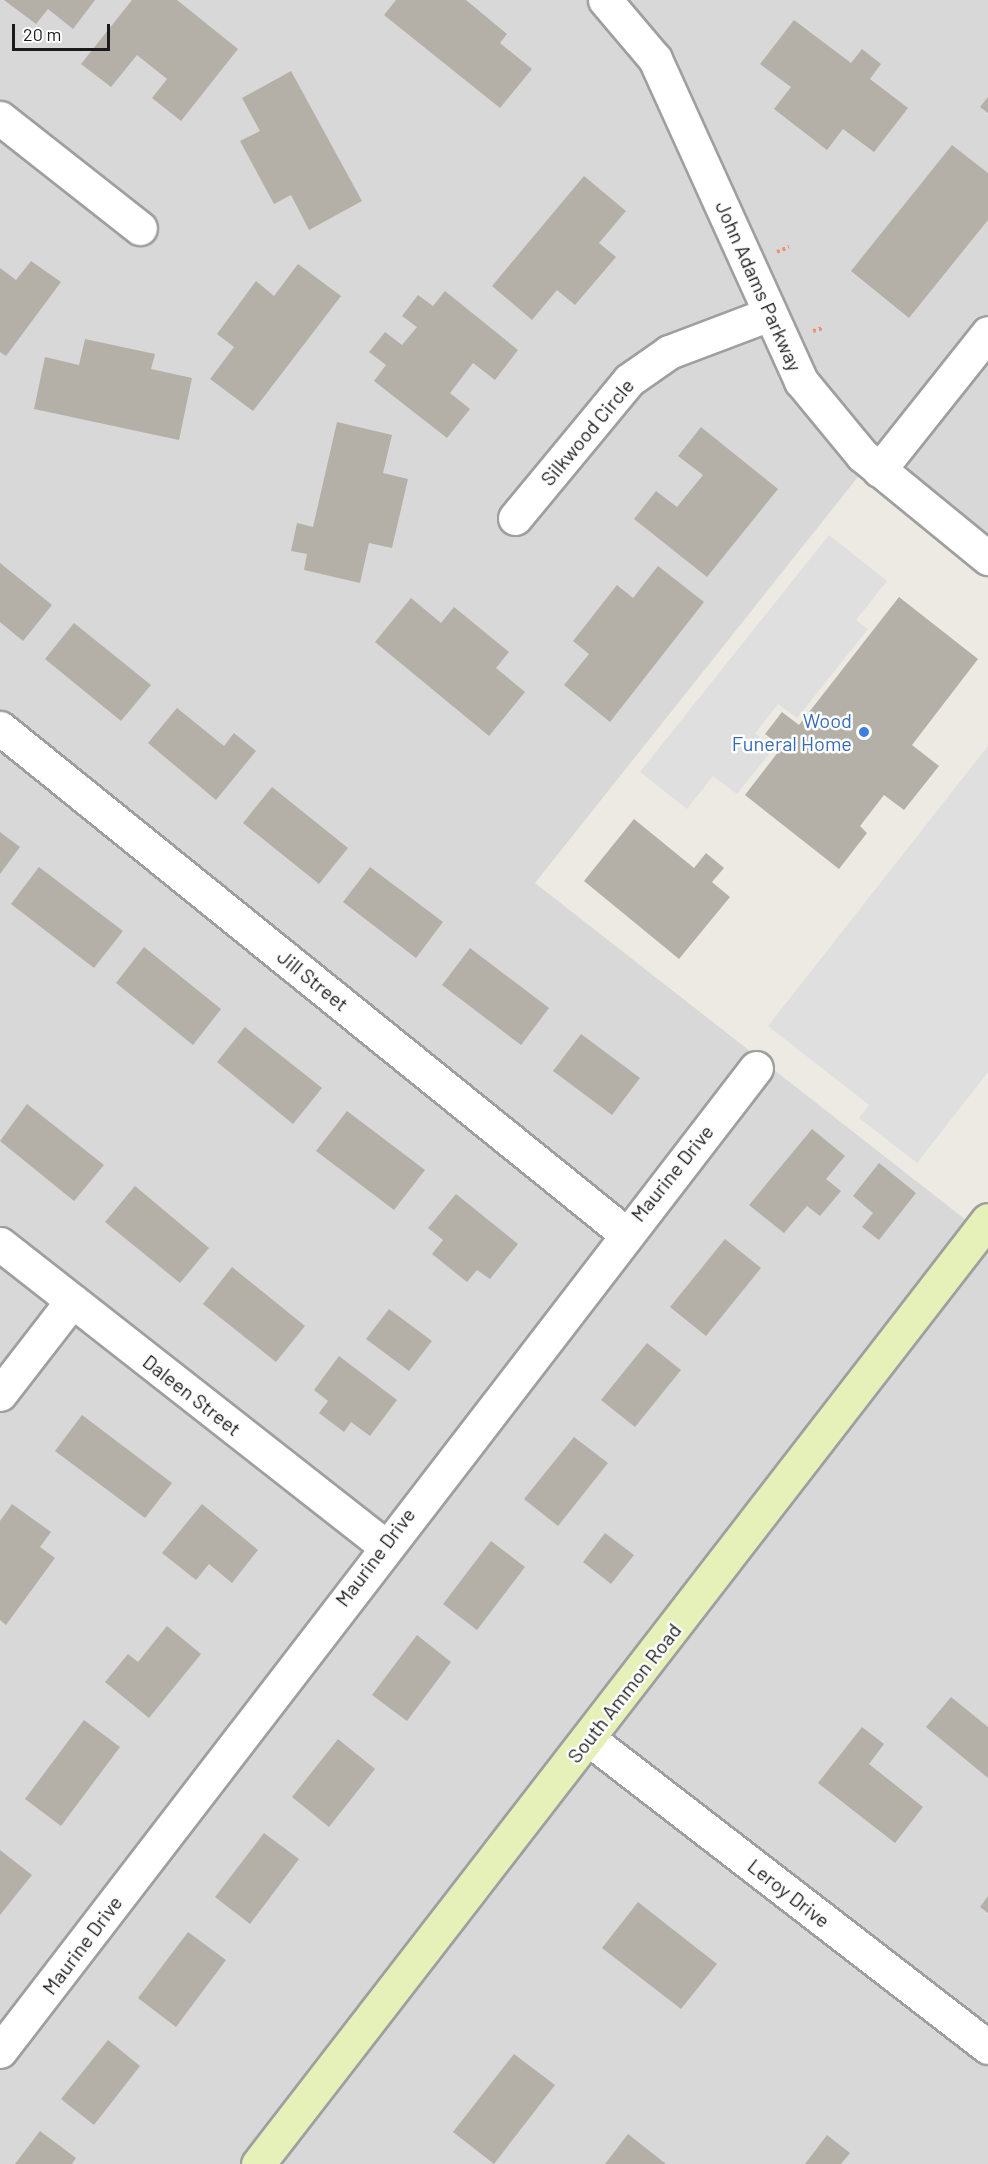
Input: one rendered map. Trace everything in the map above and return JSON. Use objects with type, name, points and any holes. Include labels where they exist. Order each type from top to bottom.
[{"type":"main road","name":"South Ammon Road","points":[[258,2164],[589,1739],[988,1220]]},
{"type":"street","name":"John Adams Parkway","points":[[605,0],[655,59],[717,189],[767,315],[828,419],[879,470],[988,558]]},
{"type":"street","points":[[0,118],[140,228]]},
{"type":"street","name":"Silkwood Circle","points":[[515,518],[629,380],[669,352],[767,315]]},
{"type":"street","points":[[879,470],[988,333]]},
{"type":"street","name":"Jill Street","points":[[0,728],[625,1233]]},
{"type":"street","name":"Maurine Drive","points":[[0,2051],[384,1545],[625,1233],[756,1068]]},
{"type":"street","name":"Daleen Street","points":[[0,1244],[384,1545]]},
{"type":"street","points":[[0,1394],[72,1301]]},
{"type":"street","name":"Leroy Drive","points":[[589,1739],[988,2047]]},
{"type":"path","points":[[774,253],[789,247]]},
{"type":"shaded area","points":[[0,0],[988,0],[988,557],[869,463],[535,883],[980,1231],[988,1222],[988,2164],[0,2164]]},
{"type":"shaded area","points":[[829,535],[887,581],[856,620],[868,629],[797,718],[778,704],[755,733],[773,749],[737,794],[713,776],[687,809],[640,772]]},
{"type":"shaded area","points":[[988,746],[988,1072],[917,1163],[859,1118],[869,1105],[768,1026]]},
{"type":"building","points":[[4,0],[95,0],[73,29],[48,9],[36,24]]},
{"type":"building","points":[[132,0],[177,0],[238,49],[181,121],[152,98],[167,79],[137,55],[111,87],[81,64]]},
{"type":"building","points":[[396,0],[466,0],[507,34],[500,43],[532,69],[500,108],[384,15]]},
{"type":"building","points":[[794,20],[851,63],[862,49],[881,64],[870,79],[908,108],[874,152],[843,129],[827,150],[774,109],[791,87],[760,64]]},
{"type":"building","points":[[291,71],[362,201],[309,230],[291,195],[274,204],[240,141],[260,131],[242,98]]},
{"type":"building","points":[[988,97],[988,113],[980,107]]},
{"type":"building","points":[[952,145],[988,173],[988,220],[909,318],[851,271]]},
{"type":"building","points":[[584,176],[626,211],[599,243],[616,257],[575,305],[557,290],[532,320],[492,286]]},
{"type":"building","points":[[31,261],[61,282],[6,356],[0,352],[0,268],[16,280]]},
{"type":"building","points":[[298,264],[341,296],[253,411],[210,379],[234,347],[217,334],[256,281],[274,296]]},
{"type":"building","points":[[445,291],[518,350],[495,380],[473,363],[450,393],[470,409],[447,438],[374,381],[386,365],[369,352],[385,332],[402,345],[417,327],[402,316],[418,295],[433,306]]},
{"type":"building","points":[[85,339],[155,354],[151,369],[192,378],[179,440],[34,409],[45,357],[79,365]]},
{"type":"building","points":[[337,422],[392,435],[383,473],[408,479],[392,548],[369,543],[360,583],[304,570],[307,554],[291,551],[297,523],[313,527]]},
{"type":"building","points":[[701,427],[778,489],[707,577],[634,519],[656,491],[677,507],[703,475],[678,456]]},
{"type":"building","points":[[0,563],[52,605],[23,641],[0,622]]},
{"type":"building","points":[[658,566],[704,602],[610,722],[564,685],[589,654],[573,641],[617,585],[633,598]]},
{"type":"building","points":[[899,597],[978,659],[912,745],[939,766],[904,810],[884,795],[860,826],[867,833],[839,869],[745,795],[782,747],[765,734],[782,712],[799,725]]},
{"type":"building","points":[[411,598],[441,623],[454,607],[509,652],[496,668],[525,692],[489,736],[375,642]]},
{"type":"building","points":[[74,623],[151,685],[121,721],[45,659]]},
{"type":"building","points":[[177,708],[224,746],[234,733],[256,751],[216,800],[148,743]]},
{"type":"building","points":[[272,787],[348,848],[319,884],[243,823]]},
{"type":"building","points":[[634,819],[694,868],[706,853],[724,868],[712,882],[730,897],[679,959],[584,881]]},
{"type":"building","points":[[0,832],[20,847],[0,874]]},
{"type":"building","points":[[39,867],[123,931],[94,968],[11,904]]},
{"type":"building","points":[[370,867],[443,922],[416,958],[343,902]]},
{"type":"building","points":[[144,947],[221,1009],[193,1045],[116,983]]},
{"type":"building","points":[[470,948],[549,1008],[521,1045],[442,985]]},
{"type":"building","points":[[245,1027],[322,1088],[293,1124],[217,1062]]},
{"type":"building","points":[[581,1034],[640,1078],[612,1115],[553,1071]]},
{"type":"building","points":[[27,1104],[104,1165],[74,1201],[0,1141]]},
{"type":"building","points":[[347,1111],[425,1170],[394,1210],[316,1151]]},
{"type":"building","points":[[812,1129],[845,1156],[826,1179],[841,1191],[820,1216],[807,1206],[784,1233],[749,1205]]},
{"type":"building","points":[[879,1163],[916,1193],[879,1240],[862,1227],[873,1213],[853,1196]]},
{"type":"building","points":[[135,1186],[209,1248],[180,1283],[105,1222]]},
{"type":"building","points":[[456,1194],[518,1244],[490,1279],[477,1270],[467,1282],[432,1254],[443,1240],[428,1228]]},
{"type":"building","points":[[725,1239],[761,1268],[706,1336],[670,1307]]},
{"type":"building","points":[[232,1267],[305,1326],[276,1362],[203,1304]]},
{"type":"building","points":[[389,1309],[432,1341],[409,1371],[366,1339]]},
{"type":"building","points":[[647,1343],[681,1370],[635,1427],[601,1400]]},
{"type":"building","points":[[339,1356],[397,1400],[370,1436],[351,1422],[344,1432],[319,1413],[328,1401],[314,1390]]},
{"type":"building","points":[[82,1415],[172,1483],[145,1518],[55,1451]]},
{"type":"building","points":[[574,1437],[608,1463],[558,1526],[524,1499]]},
{"type":"building","points":[[12,1504],[51,1532],[40,1547],[55,1558],[6,1625],[0,1620],[0,1521]]},
{"type":"building","points":[[202,1504],[258,1550],[232,1583],[209,1564],[196,1580],[162,1553]]},
{"type":"building","points":[[605,1533],[634,1555],[611,1584],[583,1562]]},
{"type":"building","points":[[491,1541],[525,1567],[477,1630],[443,1604]]},
{"type":"building","points":[[167,1626],[201,1654],[149,1718],[105,1682],[128,1654],[138,1662]]},
{"type":"building","points":[[417,1635],[451,1662],[407,1721],[372,1695]]},
{"type":"building","points":[[951,1697],[988,1727],[988,1778],[926,1727]]},
{"type":"building","points":[[84,1720],[120,1747],[61,1826],[25,1799]]},
{"type":"building","points":[[862,1727],[884,1744],[869,1764],[923,1807],[895,1843],[818,1783]]},
{"type":"building","points":[[338,1739],[375,1769],[329,1827],[292,1797]]},
{"type":"building","points":[[264,1833],[299,1859],[250,1924],[215,1897]]},
{"type":"building","points":[[0,1850],[32,1875],[0,1915]]},
{"type":"building","points":[[988,1896],[988,1913],[980,1907]]},
{"type":"building","points":[[638,1902],[717,1964],[681,2009],[602,1948]]},
{"type":"building","points":[[188,1932],[226,1960],[176,2027],[138,1998]]},
{"type":"building","points":[[108,2040],[140,2066],[94,2125],[61,2099]]},
{"type":"building","points":[[514,2054],[555,2085],[494,2164],[453,2132]]},
{"type":"building","points":[[40,2131],[76,2158],[72,2164],[15,2164]]},
{"type":"building","points":[[628,2134],[666,2164],[605,2164]]},
{"type":"building","points":[[827,2135],[850,2153],[841,2164],[805,2164]]},
{"type":"place","name":"Wood Funeral Home","points":[[864,732]]}]
